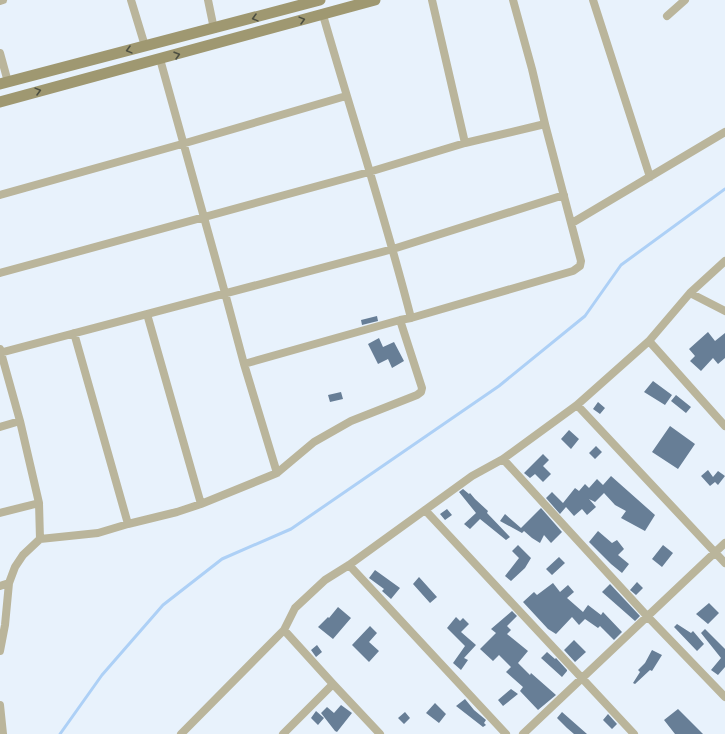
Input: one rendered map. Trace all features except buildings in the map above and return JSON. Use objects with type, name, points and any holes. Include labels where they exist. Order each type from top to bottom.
[{"type":"main road","points":[[4,83],[320,0]]},
{"type":"main road","points":[[0,102],[160,60],[375,0]]},
{"type":"street","points":[[132,0],[146,46]]},
{"type":"street","points":[[208,0],[214,29]]},
{"type":"street","points":[[432,0],[465,142]]},
{"type":"street","points":[[244,364],[411,318],[577,269],[580,266],[581,261],[572,223],[513,0]]},
{"type":"street","points":[[593,0],[650,177]]},
{"type":"street","points":[[667,16],[685,0]]},
{"type":"street","points":[[324,15],[346,96],[393,249],[411,318]]},
{"type":"street","points":[[0,53],[4,83]]},
{"type":"street","points":[[160,60],[244,364],[277,473]]},
{"type":"street","points":[[0,195],[346,96]]},
{"type":"street","points":[[0,273],[369,172],[465,142],[545,124]]},
{"type":"street","points":[[572,223],[725,132]]},
{"type":"street","points":[[40,539],[39,503],[20,421],[0,351],[393,249],[564,196]]},
{"type":"street","points":[[181,734],[284,630],[295,608],[325,580],[349,565],[472,476],[504,459],[577,405],[650,341],[690,293],[725,261]]},
{"type":"street","points":[[690,293],[725,311]]},
{"type":"street","points":[[147,314],[201,504]]},
{"type":"street","points":[[0,651],[5,625],[9,583],[15,568],[23,555],[40,539],[98,532],[159,517],[201,504],[277,473],[314,442],[351,421],[421,392],[422,388],[400,320]]},
{"type":"street","points":[[74,333],[128,524]]},
{"type":"street","points":[[650,341],[725,426]]},
{"type":"street","points":[[577,405],[725,563]]},
{"type":"street","points":[[0,427],[20,421]]},
{"type":"street","points":[[504,459],[647,616],[725,697]]},
{"type":"street","points":[[0,513],[39,503]]},
{"type":"street","points":[[425,510],[634,734]]},
{"type":"street","points":[[523,734],[725,543]]},
{"type":"street","points":[[349,565],[506,734]]},
{"type":"street","points":[[0,586],[9,583]]},
{"type":"street","points":[[284,630],[380,734]]},
{"type":"street","points":[[283,734],[333,684]]},
{"type":"street","points":[[0,705],[4,734]]},
{"type":"waterway","points":[[60,734],[102,675],[163,605],[222,559],[291,529],[499,386],[585,316],[621,265],[725,189]]}]
